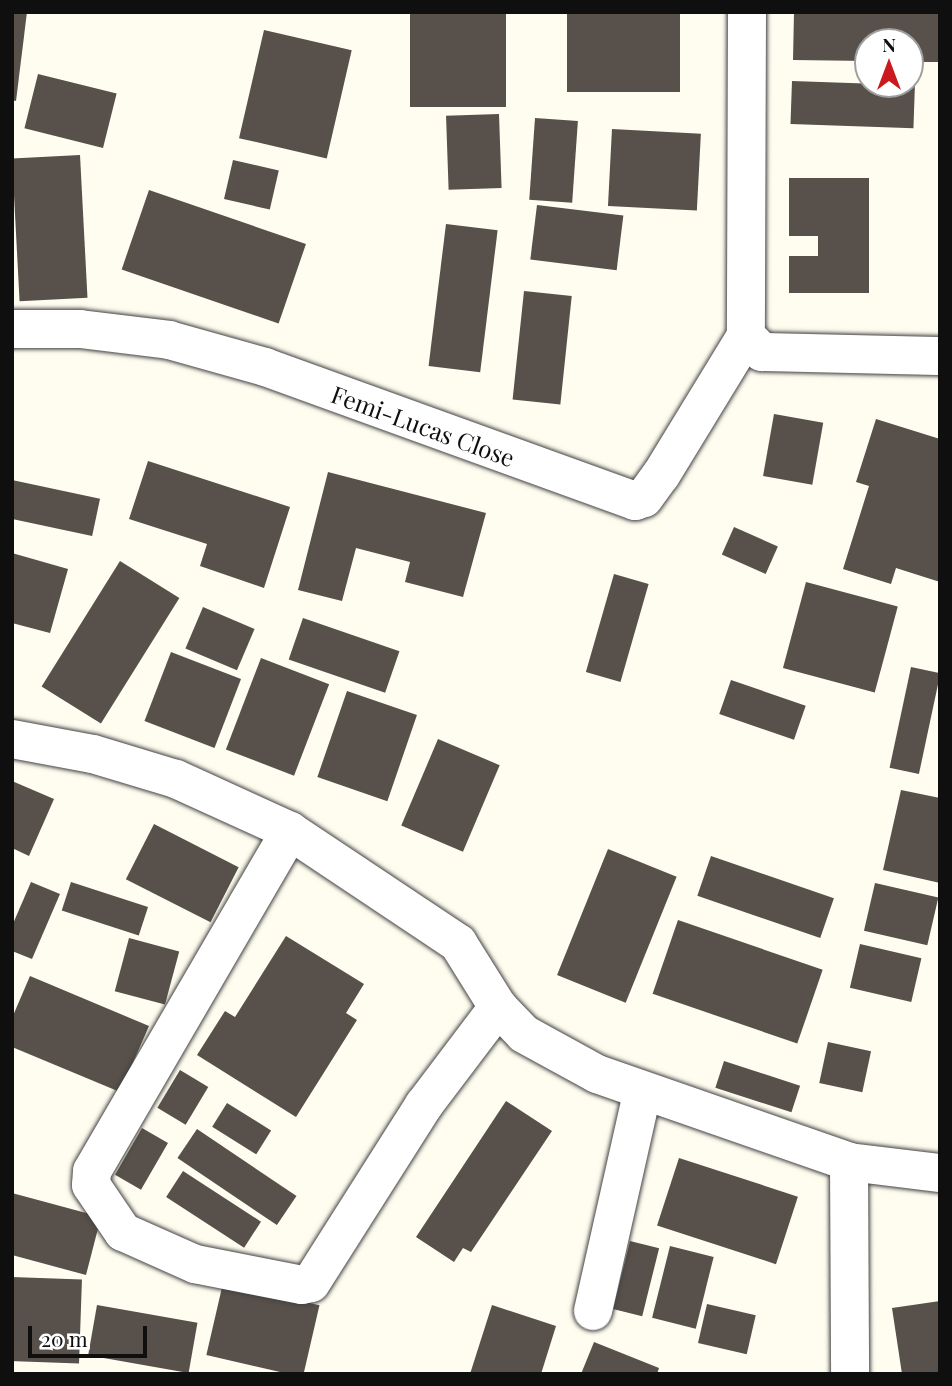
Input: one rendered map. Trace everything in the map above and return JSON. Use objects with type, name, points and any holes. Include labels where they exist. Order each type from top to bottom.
[{"type":"street","points":[[747,12],[746,336],[762,352],[940,356]]},
{"type":"street","name":"Femi-Lucas Close","points":[[12,329],[80,329],[193,347],[265,368],[623,501],[645,498],[746,336]]},
{"type":"street","points":[[12,739],[93,754],[176,779],[290,831],[458,943],[498,1007],[524,1034],[642,1093],[849,1162],[940,1173]]},
{"type":"street","points":[[290,831],[92,1171],[91,1185],[123,1232],[195,1264],[302,1285],[311,1283],[424,1105],[498,1007]]},
{"type":"street","points":[[593,1311],[642,1093]]},
{"type":"street","points":[[849,1162],[850,1374]]},
{"type":"building","points":[[12,12],[27,12],[16,101],[12,100]]},
{"type":"building","points":[[410,12],[506,12],[506,107],[410,107]]},
{"type":"building","points":[[567,12],[680,12],[680,92],[567,92]]},
{"type":"building","points":[[794,12],[940,12],[940,62],[924,62],[924,28],[854,28],[854,61],[793,60]]},
{"type":"building","points":[[264,30],[352,50],[327,158],[239,138]]},
{"type":"building","points":[[38,74],[117,94],[103,148],[24,128]]},
{"type":"building","points":[[792,81],[854,83],[854,98],[914,98],[913,128],[790,124]]},
{"type":"building","points":[[499,114],[502,188],[449,190],[446,116]]},
{"type":"building","points":[[535,118],[578,121],[572,203],[529,200]]},
{"type":"building","points":[[612,129],[701,134],[697,211],[608,206]]},
{"type":"building","points":[[80,155],[87,298],[20,301],[12,159]]},
{"type":"building","points":[[233,160],[279,171],[270,210],[224,199]]},
{"type":"building","points":[[789,178],[869,178],[869,293],[789,293],[789,256],[818,256],[818,236],[789,236]]},
{"type":"building","points":[[149,190],[306,244],[279,323],[122,269]]},
{"type":"building","points":[[537,205],[623,216],[617,270],[530,260]]},
{"type":"building","points":[[446,224],[498,230],[480,372],[429,366]]},
{"type":"building","points":[[524,291],[572,296],[560,404],[513,399]]},
{"type":"building","points":[[774,414],[823,423],[812,485],[763,476]]},
{"type":"building","points":[[876,419],[940,439],[940,582],[896,568],[891,584],[843,569],[869,486],[856,482]]},
{"type":"building","points":[[148,461],[290,507],[264,588],[200,566],[207,544],[129,519]]},
{"type":"building","points":[[328,472],[486,513],[463,597],[405,582],[410,562],[356,548],[342,601],[298,590]]},
{"type":"building","points":[[12,480],[100,499],[92,536],[12,519]]},
{"type":"building","points":[[734,527],[778,547],[766,574],[722,554]]},
{"type":"building","points":[[12,553],[68,569],[50,633],[12,623]]},
{"type":"building","points":[[120,561],[179,598],[101,724],[42,687]]},
{"type":"building","points":[[614,574],[649,584],[620,682],[586,672]]},
{"type":"building","points":[[806,582],[898,607],[875,693],[783,668]]},
{"type":"building","points":[[203,607],[255,629],[237,670],[185,648]]},
{"type":"building","points":[[303,618],[399,651],[385,693],[289,660]]},
{"type":"building","points":[[171,652],[241,679],[214,748],[144,721]]},
{"type":"building","points":[[261,658],[329,684],[294,776],[226,749]]},
{"type":"building","points":[[911,667],[940,673],[919,774],[890,768]]},
{"type":"building","points":[[731,680],[806,706],[794,740],[719,714]]},
{"type":"building","points":[[347,691],[417,715],[387,801],[317,777]]},
{"type":"building","points":[[438,739],[500,765],[463,852],[401,826]]},
{"type":"building","points":[[12,781],[54,799],[29,856],[12,848]]},
{"type":"building","points":[[901,790],[940,798],[940,883],[883,870]]},
{"type":"building","points":[[154,824],[239,867],[210,922],[126,879]]},
{"type":"building","points":[[608,849],[677,877],[626,1003],[557,975]]},
{"type":"building","points":[[711,856],[834,898],[820,938],[697,896]]},
{"type":"building","points":[[31,882],[60,894],[32,959],[12,951],[12,926]]},
{"type":"building","points":[[71,882],[148,907],[139,936],[62,911]]},
{"type":"building","points":[[875,883],[938,898],[927,945],[864,931]]},
{"type":"building","points":[[678,920],[823,970],[797,1044],[653,994]]},
{"type":"building","points":[[286,936],[364,984],[346,1013],[357,1020],[296,1117],[197,1055],[225,1011],[235,1017]]},
{"type":"building","points":[[129,938],[179,951],[165,1005],[115,991]]},
{"type":"building","points":[[860,944],[921,958],[911,1002],[850,988]]},
{"type":"building","points":[[30,976],[149,1026],[120,1092],[12,1047],[12,1018]]},
{"type":"building","points":[[828,1042],[871,1051],[862,1092],[819,1083]]},
{"type":"building","points":[[724,1061],[800,1086],[791,1112],[715,1088]]},
{"type":"building","points":[[180,1070],[208,1087],[186,1125],[157,1108]]},
{"type":"building","points":[[506,1101],[552,1131],[471,1252],[463,1248],[454,1262],[416,1237]]},
{"type":"building","points":[[227,1103],[271,1131],[256,1154],[212,1127]]},
{"type":"building","points":[[142,1128],[168,1143],[141,1190],[115,1175]]},
{"type":"building","points":[[197,1129],[296,1196],[277,1225],[177,1158]]},
{"type":"building","points":[[679,1158],[798,1197],[776,1264],[657,1226]]},
{"type":"building","points":[[183,1171],[261,1222],[244,1248],[166,1197]]},
{"type":"building","points":[[12,1193],[101,1217],[86,1275],[12,1255]]},
{"type":"building","points":[[630,1241],[659,1248],[642,1316],[613,1309]]},
{"type":"building","points":[[670,1246],[714,1257],[696,1329],[652,1318]]},
{"type":"building","points":[[12,1277],[82,1279],[79,1363],[12,1361]]},
{"type":"building","points":[[223,1283],[319,1305],[304,1374],[288,1374],[206,1355]]},
{"type":"building","points":[[940,1301],[940,1374],[902,1374],[892,1308]]},
{"type":"building","points":[[707,1304],[756,1315],[747,1354],[698,1343]]},
{"type":"building","points":[[97,1305],[197,1323],[189,1373],[88,1355]]},
{"type":"building","points":[[492,1305],[556,1326],[541,1374],[470,1374]]},
{"type":"building","points":[[594,1342],[659,1368],[657,1374],[581,1374]]}]
